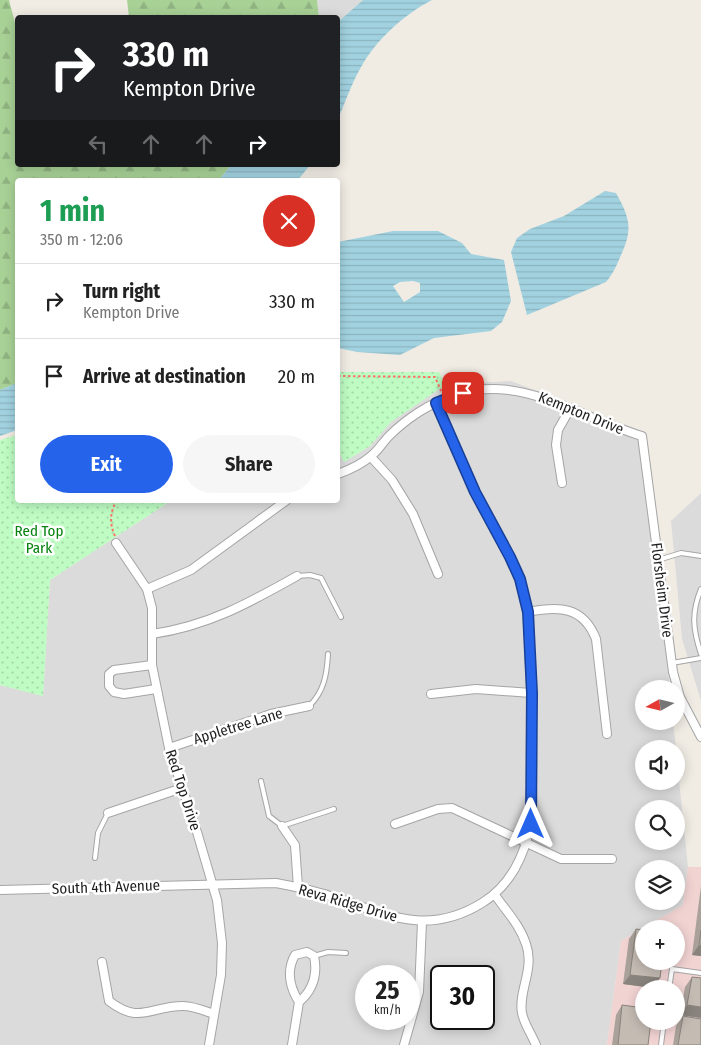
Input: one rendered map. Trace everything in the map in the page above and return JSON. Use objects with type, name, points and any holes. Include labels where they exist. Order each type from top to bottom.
[{"type":"street","name":"Kempton Drive","points":[[340,473],[371,457],[404,422],[436,403],[485,388],[536,394],[608,426],[642,436]]},
{"type":"street","name":"Reva Ridge Drive","points":[[212,884],[276,883],[340,899],[375,913],[422,922],[457,915],[494,895],[517,866],[527,844],[531,824],[532,693],[528,612],[520,579],[482,507],[436,403]]},
{"type":"street","points":[[562,483],[556,445],[558,430],[570,409]]},
{"type":"street","name":"Florsheim Drive","points":[[642,436],[672,663],[680,697],[701,737]]},
{"type":"street","points":[[371,457],[392,480],[413,514],[438,574]]},
{"type":"street","points":[[147,589],[191,570],[283,503]]},
{"type":"street","name":"Red Top Drive","points":[[116,544],[147,589],[152,608],[152,665],[169,748],[216,900],[222,942],[221,975],[209,1045]]},
{"type":"street","points":[[152,634],[178,631],[206,622],[236,609],[297,576]]},
{"type":"street","points":[[528,612],[550,608],[568,610],[581,617],[592,627],[596,639],[607,734]]},
{"type":"street","points":[[152,665],[114,670],[109,674],[108,679],[114,692],[124,694],[156,688]]},
{"type":"street","points":[[431,694],[476,688],[532,693]]},
{"type":"street","name":"Appletree Lane","points":[[169,748],[271,714],[309,706]]},
{"type":"street","points":[[108,813],[182,788]]},
{"type":"street","points":[[394,824],[438,809],[452,808],[561,859],[612,859]]},
{"type":"street","points":[[282,826],[295,845],[298,887]]},
{"type":"street","name":"South 4th Avenue","points":[[0,890],[212,884]]},
{"type":"street","points":[[494,895],[518,925],[527,945],[529,971],[522,1014],[536,1045]]},
{"type":"street","points":[[404,1045],[419,992],[422,922]]},
{"type":"street","points":[[292,1045],[299,1002],[290,984],[292,961],[295,955],[302,952],[314,956],[316,968],[313,985],[307,995],[299,1002]]},
{"type":"street","points":[[102,962],[109,1001],[119,1009],[138,1015],[164,1007],[186,1006],[214,1014]]},
{"type":"lane","points":[[658,560],[680,553],[701,556]]},
{"type":"lane","points":[[297,576],[310,575],[321,578],[341,617]]},
{"type":"lane","points":[[672,663],[701,655],[693,624],[694,606],[701,589]]},
{"type":"lane","points":[[309,706],[317,699],[324,684],[328,654]]},
{"type":"lane","points":[[261,781],[269,816],[282,826],[334,809]]},
{"type":"lane","points":[[95,858],[98,833],[108,813]]},
{"type":"lane","points":[[314,956],[328,952],[346,953]]},
{"type":"lane","points":[[670,980],[672,969],[701,973]]},
{"type":"lane","points":[[660,1045],[662,1030]]},
{"type":"path","points":[[340,376],[435,377],[442,393]]},
{"type":"path","points":[[116,503],[110,514],[111,525],[119,541],[116,544]]},
{"type":"shaded area","points":[[317,0],[363,0],[340,20],[340,15],[319,15]]},
{"type":"shaded area","points":[[511,381],[644,432],[669,680],[635,680],[635,730],[674,730],[675,740],[635,740],[635,790],[680,790],[681,800],[635,800],[635,850],[685,850],[685,838],[688,867],[685,890],[685,860],[635,860],[635,910],[674,910],[657,920],[635,920],[635,933],[621,941],[607,1045],[0,1045],[0,685],[43,696],[50,580],[167,503],[340,503],[340,454],[344,462],[370,446],[391,422],[445,385]]},
{"type":"shaded area","points":[[701,493],[701,701],[682,639],[671,521]]},
{"type":"shaded area","points":[[688,867],[701,867],[701,1045],[607,1045],[621,941],[635,933],[635,970],[685,970],[685,920],[657,920],[674,910],[685,910]]},
{"type":"green space","points":[[0,0],[9,0],[15,22],[15,167],[229,167],[221,178],[15,178],[15,384],[0,390]]},
{"type":"green space","points":[[127,0],[317,0],[319,15],[129,15]]},
{"type":"green space","points":[[340,372],[439,372],[445,385],[391,422],[370,446],[344,462],[340,454]]},
{"type":"green space","name":"Red Top Park","points":[[15,436],[15,503],[167,503],[50,580],[43,696],[0,685],[0,440]]},
{"type":"water","points":[[363,0],[432,0],[400,21],[382,39],[366,59],[357,75],[340,114],[340,20]]},
{"type":"water","points":[[229,167],[308,167],[300,178],[221,178]]},
{"type":"water","points":[[605,191],[616,193],[627,217],[628,224],[625,246],[611,276],[606,282],[527,315],[511,252],[517,238],[530,229],[564,216]]},
{"type":"water","points":[[393,231],[438,231],[462,243],[471,254],[504,260],[511,301],[502,322],[491,331],[434,338],[400,355],[357,352],[340,348],[340,242]],"holes":[[[413,281],[420,283],[420,292],[404,302],[393,286],[400,282]]]},
{"type":"water","points":[[15,384],[15,431],[0,436],[0,390]]},
{"type":"building","points":[[701,930],[701,946],[699,945]]},
{"type":"building","points":[[635,937],[635,970],[661,970],[660,978],[630,975]]},
{"type":"building","points":[[692,977],[701,978],[701,1007],[687,1005]]},
{"type":"building","points":[[622,1005],[635,1007],[635,1030],[650,1030],[648,1045],[618,1045]]},
{"type":"building","points":[[685,1016],[701,1019],[701,1045],[678,1045],[681,1030],[685,1030]]},
{"type":"route","points":[[463,393],[436,403],[475,492],[520,579],[528,612],[532,693],[531,824]]}]
